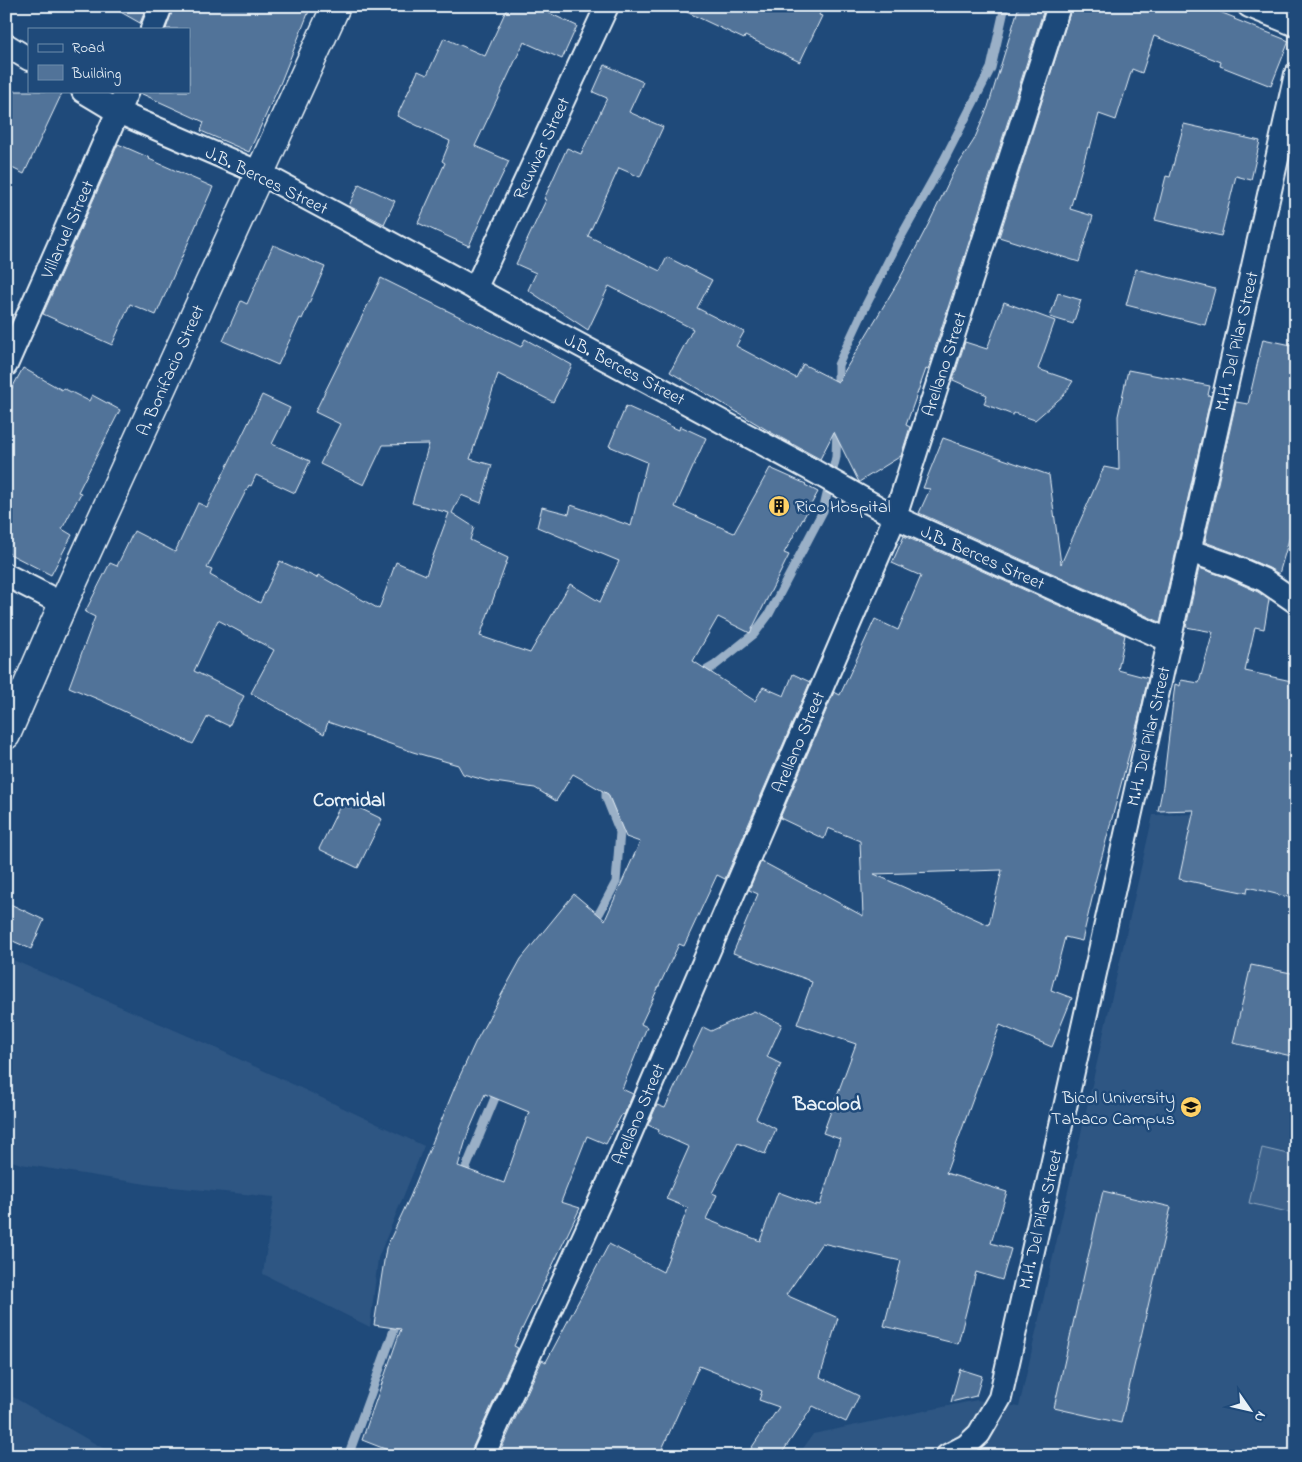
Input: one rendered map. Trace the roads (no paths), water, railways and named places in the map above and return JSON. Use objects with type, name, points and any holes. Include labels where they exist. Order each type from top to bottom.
[{"type":"main road","name":"A. Bonifacio Street","points":[[6,735],[336,6]]},
{"type":"street","points":[[152,28],[161,6]]},
{"type":"street","name":"Reuvivar Street","points":[[475,289],[608,6]]},
{"type":"street","name":"Arellano Street","points":[[482,1456],[618,1162],[895,517],[1059,6]]},
{"type":"street","points":[[1249,6],[1296,25]]},
{"type":"street","points":[[6,45],[28,58]]},
{"type":"street","name":"M.H. Del Pilar Street","points":[[947,1456],[966,1446],[979,1434],[1000,1398],[1296,74]]},
{"type":"street","name":"J.B. Berces Street","points":[[85,92],[118,112],[260,172],[812,470],[895,517],[1170,641]]},
{"type":"street","name":"Villaruel Street","points":[[6,366],[127,92]]},
{"type":"street","points":[[1190,551],[1230,565],[1264,580],[1296,602]]},
{"type":"street","points":[[6,575],[64,604]]},
{"type":"waterway","points":[[838,393],[838,365],[866,305],[991,68],[1005,6]]},
{"type":"waterway","points":[[697,676],[714,666],[754,634],[769,614],[823,511],[836,457],[837,426]]},
{"type":"waterway","points":[[592,923],[616,882],[620,832],[606,797],[606,783]]},
{"type":"waterway","points":[[461,1180],[499,1088]]},
{"type":"waterway","points":[[348,1456],[398,1319]]},
{"type":"place","name":"Rico Hospital","points":[[779,506]]},
{"type":"place","name":"Bicol University Tabaco Campus","points":[[1191,1107]]},
{"type":"district","name":"Cormidal","points":[[349,799]]},
{"type":"district","name":"Bacolod","points":[[827,1103]]}]
